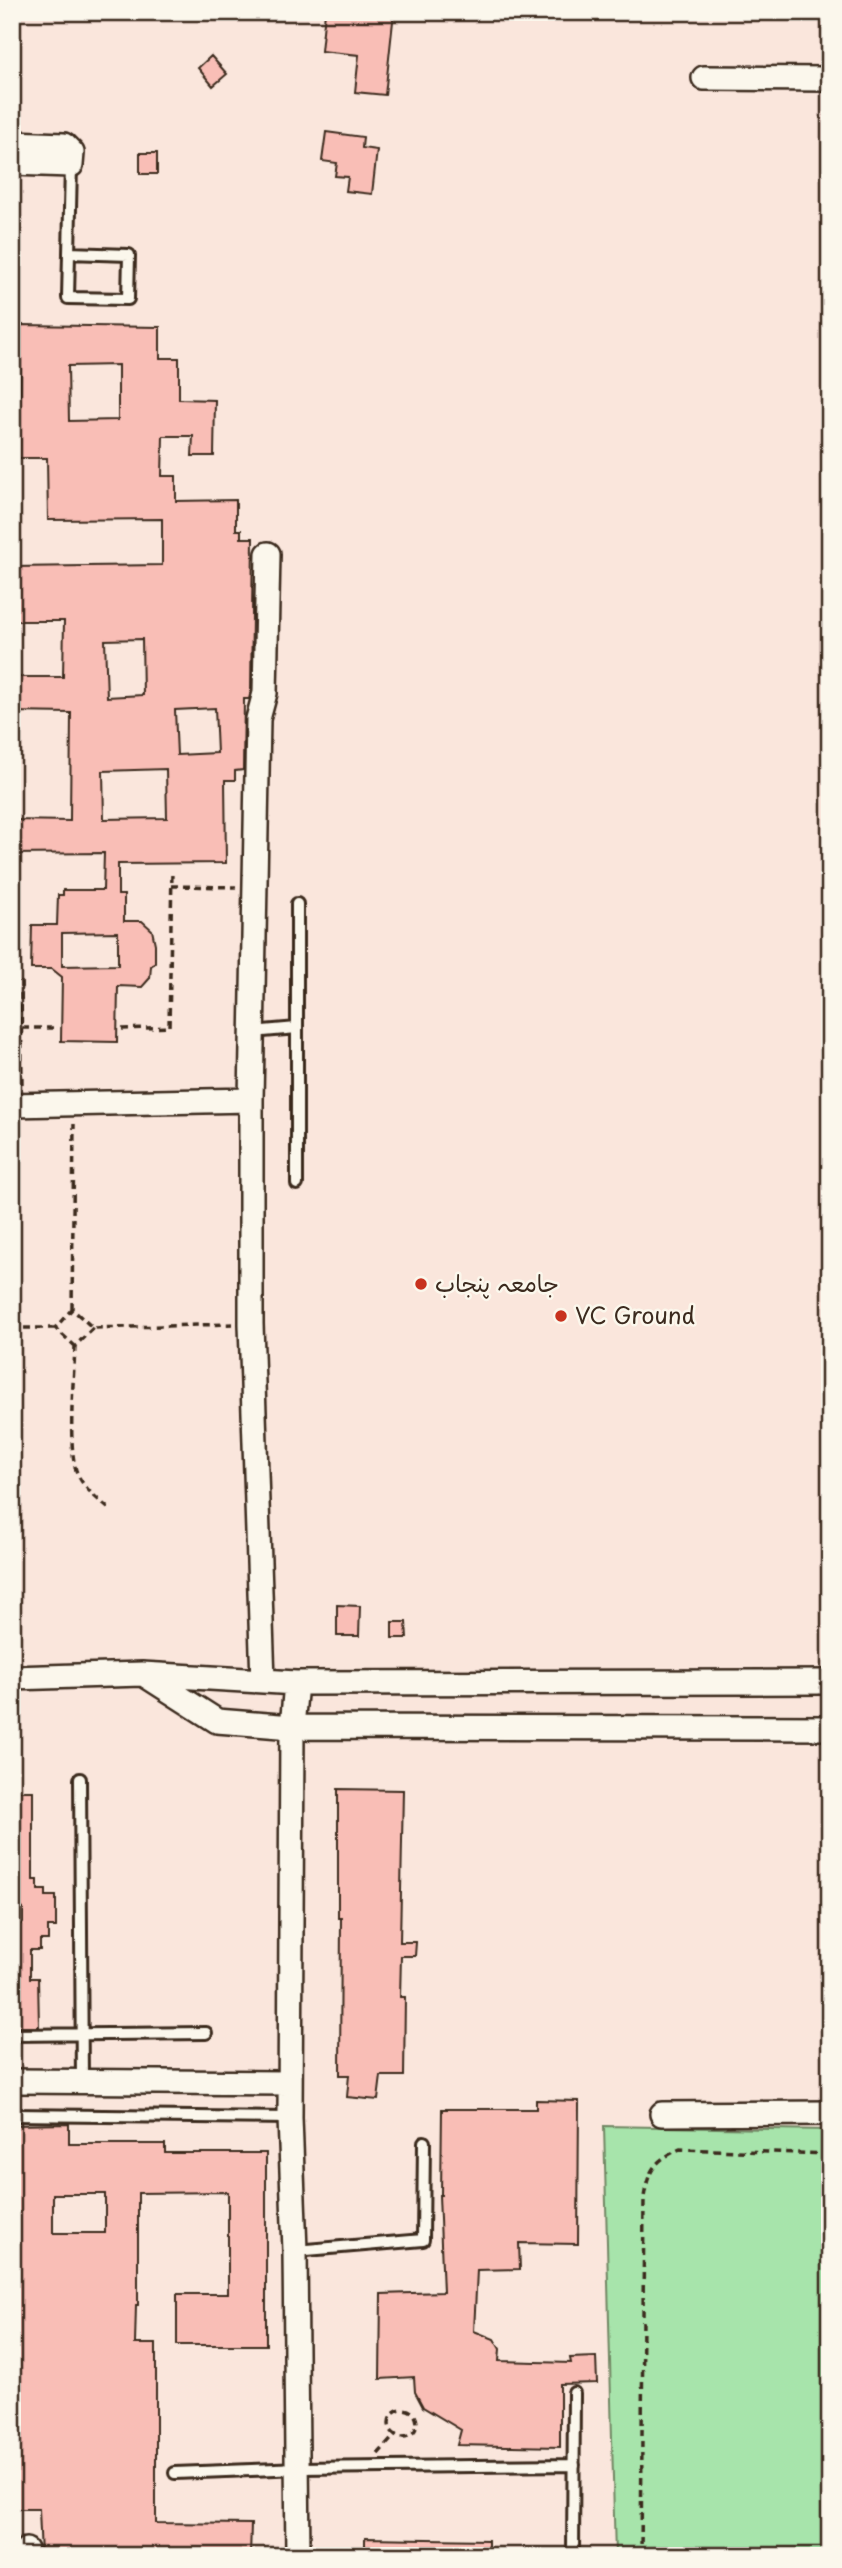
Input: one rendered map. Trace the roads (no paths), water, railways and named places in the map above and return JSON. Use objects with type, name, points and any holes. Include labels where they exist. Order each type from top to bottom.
[{"type":"street","points":[[704,78],[830,79]]},
{"type":"street","points":[[12,143],[64,145],[72,153],[71,165],[12,163]]},
{"type":"street","points":[[262,1681],[251,1324],[251,1100],[258,719],[265,693],[268,554]]},
{"type":"street","points":[[17,1105],[251,1100]]},
{"type":"street","points":[[142,1674],[217,1721],[292,1727],[830,1728]]},
{"type":"street","points":[[12,1678],[142,1674],[296,1683],[830,1682]]},
{"type":"street","points":[[296,1683],[292,1727],[290,2118],[299,2468],[298,2556]]},
{"type":"street","points":[[12,2081],[290,2083]]},
{"type":"street","points":[[662,2114],[830,2113]]},
{"type":"lane","points":[[69,253],[129,255],[128,299],[68,298],[69,253],[71,165]]},
{"type":"lane","points":[[297,904],[297,1184]]},
{"type":"lane","points":[[252,1032],[297,1028]]},
{"type":"lane","points":[[80,1779],[82,2082]]},
{"type":"lane","points":[[12,2035],[206,2033]]},
{"type":"lane","points":[[12,2115],[290,2118]]},
{"type":"lane","points":[[295,2251],[423,2240],[424,2142]]},
{"type":"lane","points":[[573,2556],[575,2393]]},
{"type":"lane","points":[[175,2473],[299,2468],[574,2465]]},
{"type":"place","name":"جامعہ پنجاب","points":[[421,1284]]},
{"type":"place","name":"VC Ground","points":[[561,1316]]}]
